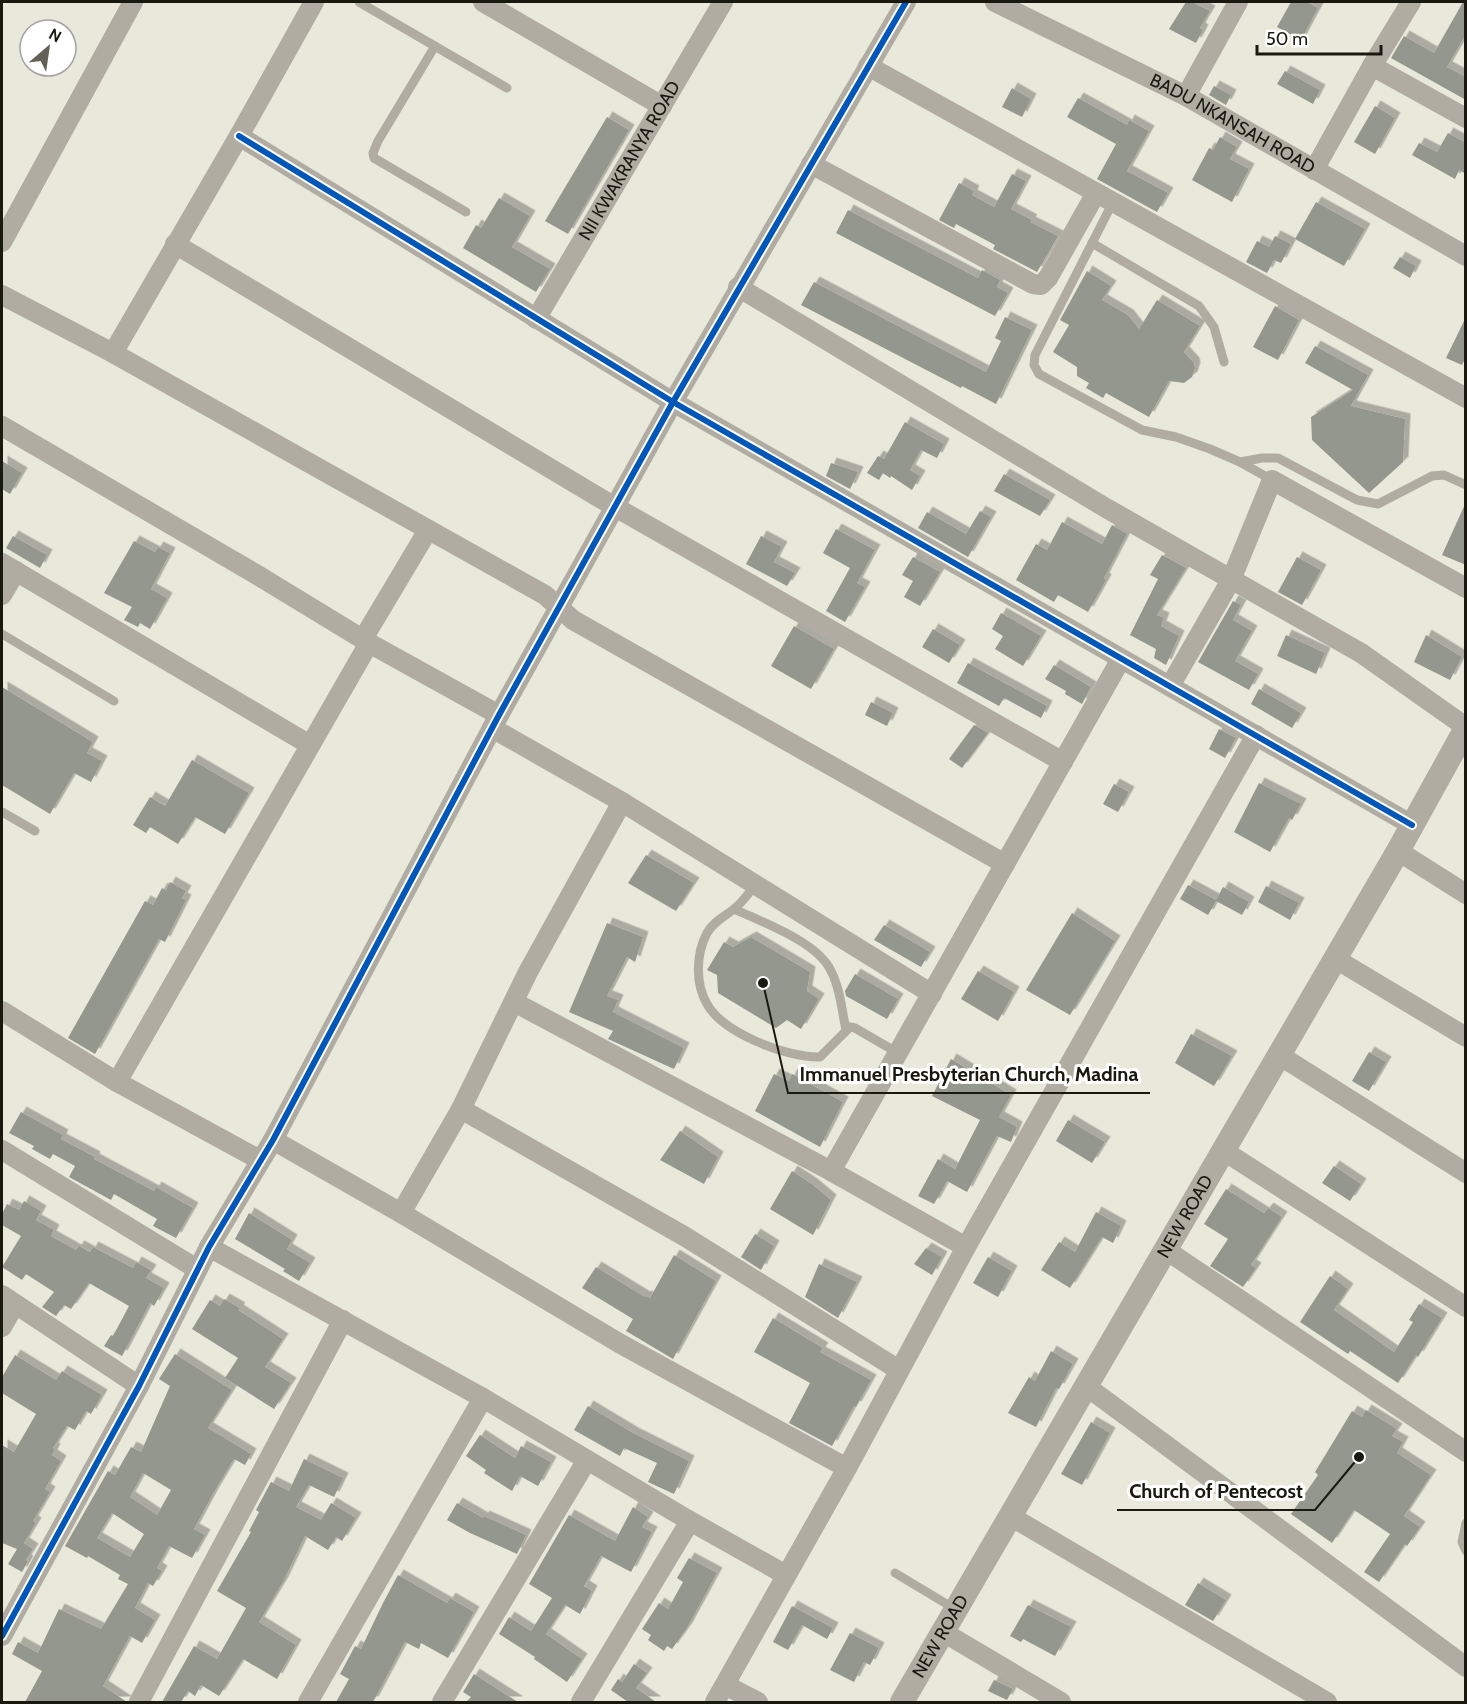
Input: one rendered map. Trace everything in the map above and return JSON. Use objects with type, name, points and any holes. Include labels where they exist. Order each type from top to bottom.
[{"type":"street","points":[[2,242],[133,2]]},
{"type":"street","points":[[113,353],[314,2]]},
{"type":"street","points":[[483,2],[662,106]]},
{"type":"street","name":"NII KWAKRANYA ROAD","points":[[536,319],[723,2]]},
{"type":"street","points":[[2,1636],[139,1386],[209,1246],[273,1140],[496,721],[738,288],[906,2]]},
{"type":"street","name":"BADU NKANSAH ROAD","points":[[995,2],[1186,96],[1466,256]]},
{"type":"street","points":[[1186,96],[1236,2]]},
{"type":"street","points":[[1314,170],[1411,2]]},
{"type":"street","points":[[868,66],[1466,398]]},
{"type":"street","points":[[1372,66],[1466,118]]},
{"type":"street","points":[[239,136],[673,402],[1412,825]]},
{"type":"street","points":[[811,164],[1032,284],[1041,285],[1048,278],[1105,197]]},
{"type":"street","points":[[175,244],[615,507],[1063,762]]},
{"type":"street","points":[[738,288],[1106,508],[1231,580],[1300,616],[1361,653],[1466,728]]},
{"type":"street","points":[[2,295],[113,353],[545,595],[573,620],[1005,864]]},
{"type":"street","points":[[2,426],[366,641],[932,994]]},
{"type":"street","points":[[1170,686],[1231,580],[1272,480],[1466,588]]},
{"type":"street","points":[[117,1083],[310,745],[428,530]]},
{"type":"street","points":[[2,595],[9,567],[310,745]]},
{"type":"street","points":[[831,1171],[1121,659]]},
{"type":"street","name":"NEW ROAD","points":[[902,1702],[1398,851],[1466,728]]},
{"type":"street","points":[[715,1702],[847,1468],[966,1247],[1256,735]]},
{"type":"street","points":[[401,1213],[461,1109],[542,946],[622,802]]},
{"type":"street","points":[[1398,851],[1466,894]]},
{"type":"street","points":[[1334,958],[1466,1037]]},
{"type":"street","points":[[514,1002],[831,1171],[966,1247]]},
{"type":"street","points":[[2,1011],[117,1083],[260,1160]]},
{"type":"street","points":[[1279,1055],[1466,1173]]},
{"type":"street","points":[[461,1109],[684,1236],[899,1370]]},
{"type":"street","points":[[273,1140],[401,1213],[619,1343],[847,1468]]},
{"type":"street","points":[[2,1150],[197,1269]]},
{"type":"street","points":[[1224,1151],[1466,1307]]},
{"type":"street","points":[[209,1246],[483,1398],[786,1575]]},
{"type":"street","points":[[1166,1250],[1466,1452]]},
{"type":"street","points":[[2,1327],[8,1299],[139,1386]]},
{"type":"street","points":[[139,1702],[343,1320]]},
{"type":"street","points":[[1086,1386],[1466,1667]]},
{"type":"street","points":[[308,1702],[483,1398]]},
{"type":"street","points":[[442,1702],[587,1460]]},
{"type":"street","points":[[1010,1516],[1327,1702]]},
{"type":"street","points":[[581,1702],[690,1521]]},
{"type":"street","points":[[943,1632],[1061,1702]]},
{"type":"street","points":[[725,1685],[758,1702]]},
{"type":"lane","points":[[359,2],[507,88]]},
{"type":"lane","points":[[435,46],[378,141],[374,158],[466,212]]},
{"type":"lane","points":[[1105,197],[1092,243],[1035,355],[1034,365],[1039,374],[1142,430],[1176,437],[1210,449],[1272,480]]},
{"type":"lane","points":[[1092,243],[1199,306],[1214,327],[1224,362]]},
{"type":"lane","points":[[1240,462],[1278,458],[1357,500],[1378,504],[1432,476],[1443,475],[1466,485]]},
{"type":"lane","points":[[2,634],[114,701]]},
{"type":"lane","points":[[2,812],[35,831]]},
{"type":"lane","points":[[756,884],[743,902],[717,921],[707,932],[698,966],[701,989],[708,1005],[726,1022],[752,1040],[774,1050],[819,1058],[850,1027],[898,1053]]},
{"type":"lane","points":[[734,909],[802,943],[827,963],[835,981],[846,1030]]},
{"type":"lane","points":[[1466,1522],[1462,1533],[1462,1542],[1466,1551]]},
{"type":"lane","points":[[895,1573],[956,1609]]},
{"type":"building","points":[[1186,2],[1192,2],[1210,11],[1200,28],[1203,30],[1196,43],[1169,29]]},
{"type":"building","points":[[1291,2],[1307,2],[1318,8],[1301,40],[1277,27]]},
{"type":"building","points":[[1463,2],[1466,2],[1466,34],[1447,67],[1466,77],[1466,100],[1391,58],[1404,36],[1434,53]]},
{"type":"building","points":[[1285,71],[1320,90],[1313,104],[1277,84]]},
{"type":"building","points":[[1214,86],[1231,95],[1226,105],[1209,95]]},
{"type":"building","points":[[1012,88],[1031,99],[1022,117],[1002,107]]},
{"type":"building","points":[[1078,98],[1127,125],[1129,120],[1149,131],[1127,171],[1168,193],[1157,212],[1097,179],[1116,144],[1067,117]]},
{"type":"building","points":[[1375,106],[1395,118],[1375,154],[1354,142]]},
{"type":"building","points":[[607,117],[629,130],[568,234],[545,221]]},
{"type":"building","points":[[1448,133],[1466,143],[1466,174],[1459,170],[1455,179],[1412,155],[1419,143],[1437,152]]},
{"type":"building","points":[[1220,137],[1237,147],[1230,159],[1249,169],[1232,202],[1192,180],[1209,148],[1213,150]]},
{"type":"building","points":[[1012,174],[1026,181],[1011,209],[1032,220],[1030,222],[1058,236],[1037,272],[993,249],[995,245],[956,224],[954,228],[939,220],[959,183],[974,191],[972,195],[994,207]]},
{"type":"building","points":[[499,198],[530,216],[512,247],[550,269],[536,292],[463,248],[476,225],[481,228]]},
{"type":"building","points":[[1316,202],[1365,229],[1344,266],[1295,239]]},
{"type":"building","points":[[848,210],[978,278],[982,270],[1000,280],[997,287],[1008,293],[995,316],[836,233]]},
{"type":"building","points":[[1275,236],[1291,244],[1281,263],[1274,260],[1267,273],[1246,262],[1257,241],[1269,247]]},
{"type":"building","points":[[1400,257],[1416,266],[1410,278],[1393,268]]},
{"type":"building","points":[[1087,271],[1111,286],[1102,300],[1128,315],[1139,329],[1157,300],[1200,326],[1184,352],[1194,363],[1192,377],[1184,383],[1169,381],[1149,417],[1106,393],[1103,398],[1086,388],[1089,383],[1077,376],[1077,367],[1053,352],[1069,325],[1060,320]]},
{"type":"building","points":[[814,282],[986,372],[1001,341],[995,338],[1005,317],[1032,330],[996,404],[801,305]]},
{"type":"building","points":[[1275,306],[1299,320],[1278,360],[1253,347]]},
{"type":"building","points":[[1466,317],[1466,357],[1462,365],[1446,358]]},
{"type":"building","points":[[1315,346],[1368,375],[1351,406],[1405,419],[1403,462],[1369,493],[1312,440],[1311,417],[1353,390],[1305,363]]},
{"type":"building","points":[[905,422],[944,444],[937,458],[921,450],[910,470],[920,476],[912,490],[891,476],[890,478],[883,473],[879,480],[867,473],[878,456],[884,459]]},
{"type":"building","points":[[2,461],[22,473],[10,494],[2,489]]},
{"type":"building","points":[[831,463],[858,472],[850,489],[826,476]]},
{"type":"building","points":[[1004,474],[1050,500],[1040,516],[994,491]]},
{"type":"building","points":[[1466,502],[1466,565],[1442,555]]},
{"type":"building","points":[[980,511],[991,517],[968,557],[918,528],[927,512],[966,534]]},
{"type":"building","points":[[1062,522],[1102,544],[1112,525],[1127,534],[1088,612],[1058,595],[1054,602],[1016,580],[1036,544],[1047,550]]},
{"type":"building","points":[[836,529],[875,550],[857,583],[865,587],[845,622],[826,611],[850,568],[823,553]]},
{"type":"building","points":[[13,536],[47,555],[40,568],[6,548]]},
{"type":"building","points":[[761,536],[782,547],[774,562],[795,573],[787,586],[746,564]]},
{"type":"building","points":[[134,541],[155,552],[158,547],[170,553],[151,589],[167,598],[150,629],[140,623],[138,627],[124,620],[132,607],[104,593]]},
{"type":"building","points":[[1162,555],[1186,568],[1157,615],[1164,618],[1161,626],[1179,636],[1166,665],[1154,658],[1156,649],[1130,635],[1158,579],[1150,575]]},
{"type":"building","points":[[913,557],[940,572],[920,606],[904,597],[913,581],[902,575]]},
{"type":"building","points":[[1297,557],[1321,570],[1302,605],[1278,592]]},
{"type":"building","points":[[1233,601],[1241,605],[1233,620],[1252,631],[1235,661],[1258,674],[1249,690],[1198,662]]},
{"type":"building","points":[[1001,613],[1041,636],[1023,666],[995,649],[1003,636],[992,629]]},
{"type":"building","points":[[794,626],[834,649],[811,689],[771,666]]},
{"type":"building","points":[[933,629],[960,645],[949,663],[922,647]]},
{"type":"building","points":[[1286,635],[1325,653],[1316,674],[1277,656]]},
{"type":"building","points":[[1426,635],[1462,657],[1450,680],[1414,662]]},
{"type":"building","points":[[968,663],[1047,706],[1041,718],[1004,698],[999,706],[957,683]]},
{"type":"building","points":[[1054,665],[1091,687],[1082,704],[1065,694],[1066,691],[1045,679]]},
{"type":"building","points":[[2,687],[93,742],[87,753],[102,761],[91,782],[74,773],[50,814],[2,785]]},
{"type":"building","points":[[1259,689],[1301,713],[1292,728],[1251,704]]},
{"type":"building","points":[[871,702],[893,713],[887,726],[865,715]]},
{"type":"building","points":[[974,725],[988,733],[962,768],[949,759]]},
{"type":"building","points":[[1219,729],[1236,738],[1225,758],[1209,749]]},
{"type":"building","points":[[192,760],[249,793],[225,834],[195,817],[178,844],[150,827],[146,833],[133,825],[150,797],[165,806]]},
{"type":"building","points":[[1259,783],[1301,804],[1292,820],[1289,818],[1270,852],[1234,832]]},
{"type":"building","points":[[1114,784],[1129,792],[1118,812],[1103,804]]},
{"type":"building","points":[[646,855],[694,883],[676,911],[628,883]]},
{"type":"building","points":[[170,882],[186,891],[182,898],[186,900],[165,942],[159,939],[95,1054],[68,1038],[145,901],[153,905],[162,888],[166,890]]},
{"type":"building","points":[[1188,885],[1216,900],[1223,887],[1249,902],[1242,915],[1216,901],[1208,915],[1180,899]]},
{"type":"building","points":[[1266,886],[1299,903],[1290,920],[1258,902]]},
{"type":"building","points":[[1072,913],[1115,941],[1070,1015],[1026,990]]},
{"type":"building","points":[[607,923],[643,937],[635,962],[627,957],[607,996],[618,1000],[613,1012],[684,1048],[674,1069],[608,1039],[613,1031],[569,1012]]},
{"type":"building","points":[[884,925],[930,952],[921,967],[874,940]]},
{"type":"building","points":[[751,937],[810,972],[807,991],[819,999],[801,1029],[787,1020],[776,1028],[718,993],[717,975],[707,970],[724,942],[733,947]]},
{"type":"building","points":[[978,971],[1014,992],[998,1021],[961,999]]},
{"type":"building","points":[[855,974],[898,999],[887,1019],[846,996],[845,991]]},
{"type":"building","points":[[1191,1034],[1232,1056],[1214,1086],[1175,1063]]},
{"type":"building","points":[[1369,1052],[1386,1062],[1369,1091],[1352,1081]]},
{"type":"building","points":[[951,1059],[1011,1095],[999,1117],[1017,1127],[1011,1142],[997,1136],[967,1192],[947,1181],[934,1204],[918,1196],[938,1159],[955,1169],[980,1120],[932,1096]]},
{"type":"building","points":[[774,1074],[789,1081],[792,1074],[843,1102],[820,1147],[755,1111]]},
{"type":"building","points":[[21,1112],[63,1135],[61,1139],[95,1157],[94,1159],[154,1191],[156,1187],[193,1208],[176,1238],[153,1226],[157,1219],[114,1194],[111,1200],[69,1177],[75,1166],[53,1154],[50,1159],[32,1149],[34,1146],[9,1133]]},
{"type":"building","points":[[1068,1120],[1105,1142],[1092,1163],[1056,1141]]},
{"type":"building","points":[[680,1131],[718,1157],[704,1184],[660,1160]]},
{"type":"building","points":[[1334,1166],[1361,1184],[1350,1201],[1322,1183]]},
{"type":"building","points":[[792,1171],[831,1200],[813,1235],[770,1209]]},
{"type":"building","points":[[1226,1189],[1264,1213],[1268,1208],[1282,1217],[1251,1265],[1256,1268],[1243,1287],[1210,1266],[1228,1239],[1204,1224]]},
{"type":"building","points":[[24,1201],[41,1211],[36,1220],[54,1230],[51,1236],[76,1250],[79,1246],[90,1252],[93,1247],[133,1268],[136,1262],[151,1270],[146,1278],[164,1288],[154,1306],[150,1303],[122,1356],[104,1346],[111,1335],[113,1336],[129,1306],[89,1283],[71,1309],[64,1305],[56,1316],[42,1307],[54,1292],[26,1274],[22,1280],[2,1267],[21,1236],[2,1225],[2,1214],[7,1204],[19,1210]]},
{"type":"building","points":[[1096,1212],[1121,1226],[1113,1243],[1102,1237],[1070,1288],[1041,1270],[1059,1242],[1075,1252]]},
{"type":"building","points":[[249,1213],[292,1240],[287,1249],[310,1263],[299,1281],[283,1271],[285,1269],[235,1239]]},
{"type":"building","points":[[755,1234],[774,1246],[761,1270],[741,1257]]},
{"type":"building","points":[[926,1248],[942,1257],[932,1275],[914,1264]]},
{"type":"building","points":[[674,1255],[716,1281],[673,1359],[626,1331],[633,1319],[582,1288],[596,1267],[650,1298]]},
{"type":"building","points":[[988,1257],[1012,1271],[998,1297],[973,1283]]},
{"type":"building","points":[[819,1264],[857,1282],[838,1318],[805,1297]]},
{"type":"building","points":[[1330,1276],[1348,1289],[1334,1310],[1394,1352],[1413,1322],[1409,1320],[1419,1304],[1442,1318],[1418,1357],[1416,1355],[1398,1383],[1350,1351],[1348,1354],[1300,1322]]},
{"type":"building","points":[[224,1299],[283,1339],[265,1367],[291,1383],[274,1409],[225,1378],[238,1358],[192,1329],[210,1300],[220,1306]]},
{"type":"building","points":[[773,1318],[823,1348],[820,1352],[871,1380],[832,1446],[789,1423],[810,1383],[754,1352]]},
{"type":"building","points":[[1051,1351],[1073,1364],[1059,1389],[1056,1388],[1036,1427],[1008,1413],[1029,1377],[1035,1381]]},
{"type":"building","points":[[175,1354],[232,1390],[208,1428],[251,1454],[245,1465],[234,1459],[214,1492],[194,1529],[205,1535],[192,1558],[169,1546],[157,1568],[162,1571],[153,1586],[148,1583],[135,1608],[155,1620],[142,1643],[130,1636],[103,1686],[127,1702],[25,1702],[42,1671],[12,1654],[18,1642],[38,1653],[59,1609],[101,1629],[128,1584],[118,1579],[120,1575],[88,1556],[87,1558],[65,1546],[108,1471],[115,1475],[131,1447],[141,1452],[170,1386],[159,1379]],"holes":[[[143,1473],[171,1490],[157,1515],[130,1497]],[[112,1513],[144,1534],[130,1557],[97,1538]]]},
{"type":"building","points":[[15,1355],[56,1380],[62,1371],[102,1395],[91,1414],[86,1411],[75,1430],[67,1426],[53,1448],[55,1449],[52,1455],[61,1461],[45,1489],[50,1492],[33,1521],[36,1523],[24,1543],[33,1549],[22,1572],[8,1564],[17,1549],[2,1543],[2,1445],[14,1452],[36,1414],[2,1393],[2,1377]]},
{"type":"building","points":[[588,1406],[633,1433],[689,1461],[674,1494],[648,1482],[657,1463],[624,1448],[620,1456],[574,1430]]},
{"type":"building","points":[[1366,1410],[1397,1429],[1392,1436],[1403,1442],[1397,1453],[1431,1475],[1404,1516],[1420,1527],[1407,1546],[1405,1544],[1379,1582],[1364,1572],[1390,1534],[1354,1510],[1332,1543],[1291,1514],[1318,1475],[1315,1472],[1352,1411],[1362,1417]]},
{"type":"building","points":[[1091,1422],[1110,1433],[1082,1485],[1061,1474]]},
{"type":"building","points":[[480,1435],[515,1458],[521,1446],[551,1462],[538,1486],[520,1476],[512,1491],[484,1473],[486,1470],[466,1456]]},
{"type":"building","points":[[304,1459],[343,1478],[334,1497],[309,1485],[296,1507],[321,1520],[331,1503],[356,1518],[342,1541],[336,1537],[328,1550],[305,1536],[283,1582],[259,1622],[296,1645],[277,1679],[243,1659],[219,1696],[201,1685],[195,1696],[188,1691],[181,1702],[162,1702],[194,1646],[217,1659],[246,1608],[217,1591],[251,1532],[249,1531],[259,1512],[256,1510],[271,1482],[289,1491]]},
{"type":"building","points":[[457,1503],[483,1518],[484,1516],[526,1535],[517,1554],[447,1520]]},
{"type":"building","points":[[633,1507],[648,1517],[642,1527],[652,1532],[631,1572],[601,1556],[584,1586],[592,1591],[580,1614],[565,1605],[546,1634],[582,1659],[567,1682],[534,1659],[535,1657],[499,1634],[509,1617],[531,1631],[552,1598],[529,1584],[569,1515],[615,1541]]},
{"type":"building","points":[[689,1558],[717,1573],[687,1628],[672,1649],[667,1646],[664,1651],[648,1640],[651,1635],[642,1629],[659,1603],[668,1609],[683,1582],[677,1578]]},
{"type":"building","points":[[398,1575],[447,1603],[450,1598],[474,1612],[448,1658],[421,1643],[419,1649],[405,1642],[373,1702],[336,1702],[349,1679],[340,1674],[355,1646],[361,1649]]},
{"type":"building","points":[[1198,1583],[1226,1600],[1213,1621],[1185,1605]]},
{"type":"building","points":[[1028,1605],[1071,1627],[1055,1656],[1023,1639],[1021,1642],[1010,1636]]},
{"type":"building","points":[[792,1606],[833,1628],[827,1639],[802,1625],[788,1650],[773,1642]]},
{"type":"building","points":[[850,1633],[879,1648],[870,1665],[864,1662],[854,1682],[830,1670]]},
{"type":"building","points":[[634,1664],[647,1673],[636,1688],[656,1702],[628,1702],[611,1690],[618,1679],[622,1682]]},
{"type":"building","points":[[474,1674],[518,1702],[466,1702],[471,1697],[463,1692]]},
{"type":"building","points":[[994,1680],[1013,1689],[1007,1700],[988,1691]]},
{"type":"cycle path","points":[[2,1636],[139,1386],[209,1247],[273,1140],[499,715],[673,402],[906,2]]},
{"type":"cycle path","points":[[239,136],[673,402],[1412,825]]},
{"type":"place","name":"Immanuel Presbyterian Church, Madina","points":[[763,983]]},
{"type":"place","name":"Church of Pentecost","points":[[1359,1457]]}]
